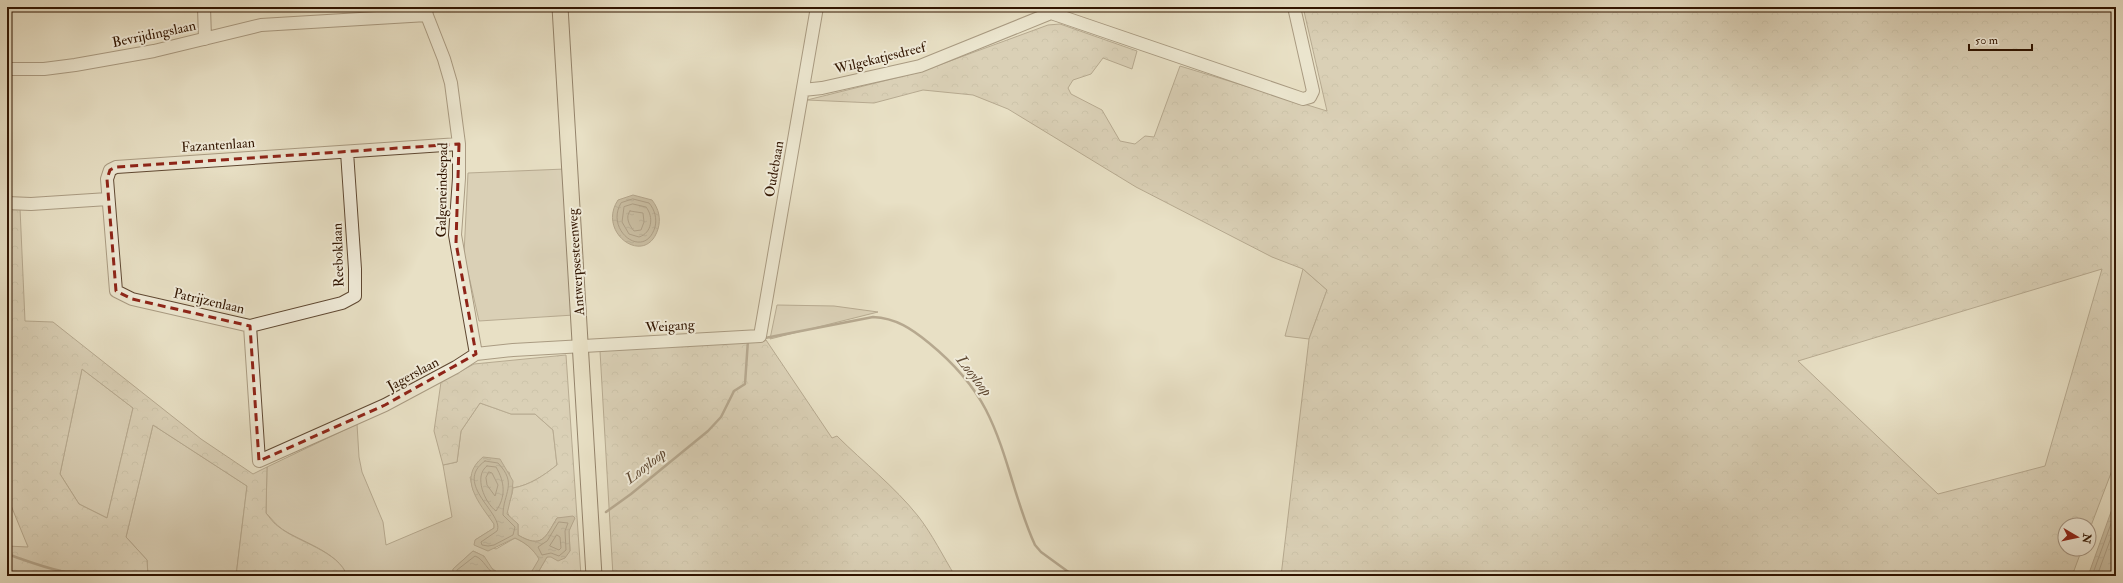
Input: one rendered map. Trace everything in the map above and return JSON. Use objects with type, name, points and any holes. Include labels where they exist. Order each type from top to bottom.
[{"type":"main road","name":"Antwerpsesteenweg","points":[[560,7],[582,347],[594,576]]},
{"type":"street","points":[[204,7],[205,39]]},
{"type":"street","name":"Oudebaan","points":[[760,336],[817,7]]},
{"type":"street","points":[[1051,10],[1303,99],[1310,97],[1313,90],[1294,7]]},
{"type":"street","name":"Wilgekatjesdreef","points":[[803,90],[822,88],[920,66],[1051,10]]},
{"type":"street","name":"Bevrijdingslaan","points":[[7,69],[44,69],[74,65],[154,51],[261,25],[425,11]]},
{"type":"street","name":"Galgeneindsepad","points":[[425,11],[444,58],[451,83],[458,144],[459,178],[455,235],[476,354]]},
{"type":"street","name":"Fazantenlaan","points":[[108,199],[107,179],[110,170],[116,167],[458,144]]},
{"type":"street","name":"Reeboklaan","points":[[250,326],[342,303],[355,296],[355,269],[347,152]]},
{"type":"street","points":[[7,203],[31,204],[108,199]]},
{"type":"street","name":"Patrijzenlaan","points":[[108,199],[116,291],[132,299],[250,326],[259,461],[264,459]]},
{"type":"street","name":"Weigang","points":[[582,347],[760,336]]},
{"type":"street","name":"Jagerslaan","points":[[264,459],[385,405],[456,367],[476,354],[513,350],[582,347]]},
{"type":"highlighted area","points":[[459,144],[456,243],[476,354],[385,405],[259,461],[250,326],[132,299],[116,291],[107,179],[110,170],[116,167]]},
{"type":"green space","points":[[1303,7],[2116,7],[2116,460],[2094,517],[2057,517],[2057,557],[2079,557],[2072,576],[1281,576],[1309,339],[1327,290],[1303,269],[1272,257],[1136,187],[1008,109],[973,95],[923,90],[874,103],[807,100],[920,72],[1048,25],[1060,24],[1137,51],[1132,69],[1103,58],[1091,74],[1073,80],[1068,88],[1071,94],[1102,110],[1120,141],[1135,144],[1145,136],[1154,137],[1180,66],[1327,111]],"holes":[[[2102,269],[2045,466],[1938,494],[1798,361]]]},
{"type":"green space","points":[[565,169],[574,315],[479,321],[464,254],[468,173]]},
{"type":"green space","points":[[7,207],[20,208],[25,321],[53,322],[201,439],[253,474],[267,467],[266,513],[275,524],[327,553],[336,560],[343,567],[347,576],[236,576],[247,486],[153,425],[126,537],[147,560],[148,576],[7,576],[7,546],[28,547],[10,503],[7,502]],"holes":[[[82,369],[133,408],[107,518],[79,504],[60,474]]]},
{"type":"green space","points":[[1303,269],[1327,290],[1309,339],[1285,336]]},
{"type":"green space","points":[[777,305],[834,306],[878,312],[770,339]]},
{"type":"green space","points":[[766,340],[832,438],[837,436],[909,505],[928,530],[955,576],[613,576],[600,351]]},
{"type":"green space","points":[[566,355],[581,576],[536,576],[547,557],[570,551],[569,531],[574,518],[557,518],[546,536],[538,541],[533,541],[518,535],[518,524],[509,515],[508,508],[513,488],[536,480],[557,465],[553,430],[535,414],[511,414],[480,403],[461,431],[457,462],[443,465],[434,431],[441,382],[474,364]]},
{"type":"green space","points":[[82,369],[133,408],[107,518],[79,504],[60,474]]},
{"type":"green space","points":[[480,403],[511,414],[535,414],[553,430],[557,465],[536,480],[513,488],[509,472],[470,477],[473,490],[494,524],[494,528],[475,540],[496,549],[515,538],[526,544],[540,559],[529,576],[510,576],[501,574],[490,566],[482,556],[473,551],[453,569],[453,576],[347,576],[343,568],[336,560],[319,548],[282,529],[266,513],[267,467],[357,424],[359,457],[362,472],[383,522],[386,545],[452,517],[443,465],[457,462],[461,431]]},
{"type":"green space","points":[[153,425],[247,486],[236,576],[148,576],[147,560],[126,537]]},
{"type":"water","points":[[633,195],[652,200],[659,214],[658,229],[652,240],[644,246],[634,246],[625,242],[618,234],[613,224],[613,212],[618,200]]},
{"type":"water","points":[[483,457],[500,459],[513,481],[507,514],[518,524],[518,535],[526,539],[538,541],[546,536],[557,518],[573,516],[575,518],[569,531],[570,551],[565,558],[558,561],[551,557],[547,557],[536,576],[529,576],[539,559],[532,549],[515,538],[488,551],[474,545],[475,540],[494,528],[494,524],[477,499],[471,482],[475,465]]},
{"type":"water","points":[[2116,498],[2116,576],[2088,576],[2095,557],[2097,557],[2097,551]]},
{"type":"water","points":[[473,551],[484,556],[493,570],[507,576],[453,576],[453,569]]},
{"type":"waterway","name":"Looyloop","points":[[765,338],[873,317],[896,322],[923,338],[961,374],[975,392],[986,410],[994,426],[1022,512],[1035,545],[1041,552],[1074,576]]},
{"type":"waterway","name":"Looyloop","points":[[606,512],[631,494],[708,431],[721,417],[734,391],[745,384],[748,340]]},
{"type":"waterway","points":[[7,554],[65,572],[80,572],[91,576]]}]
